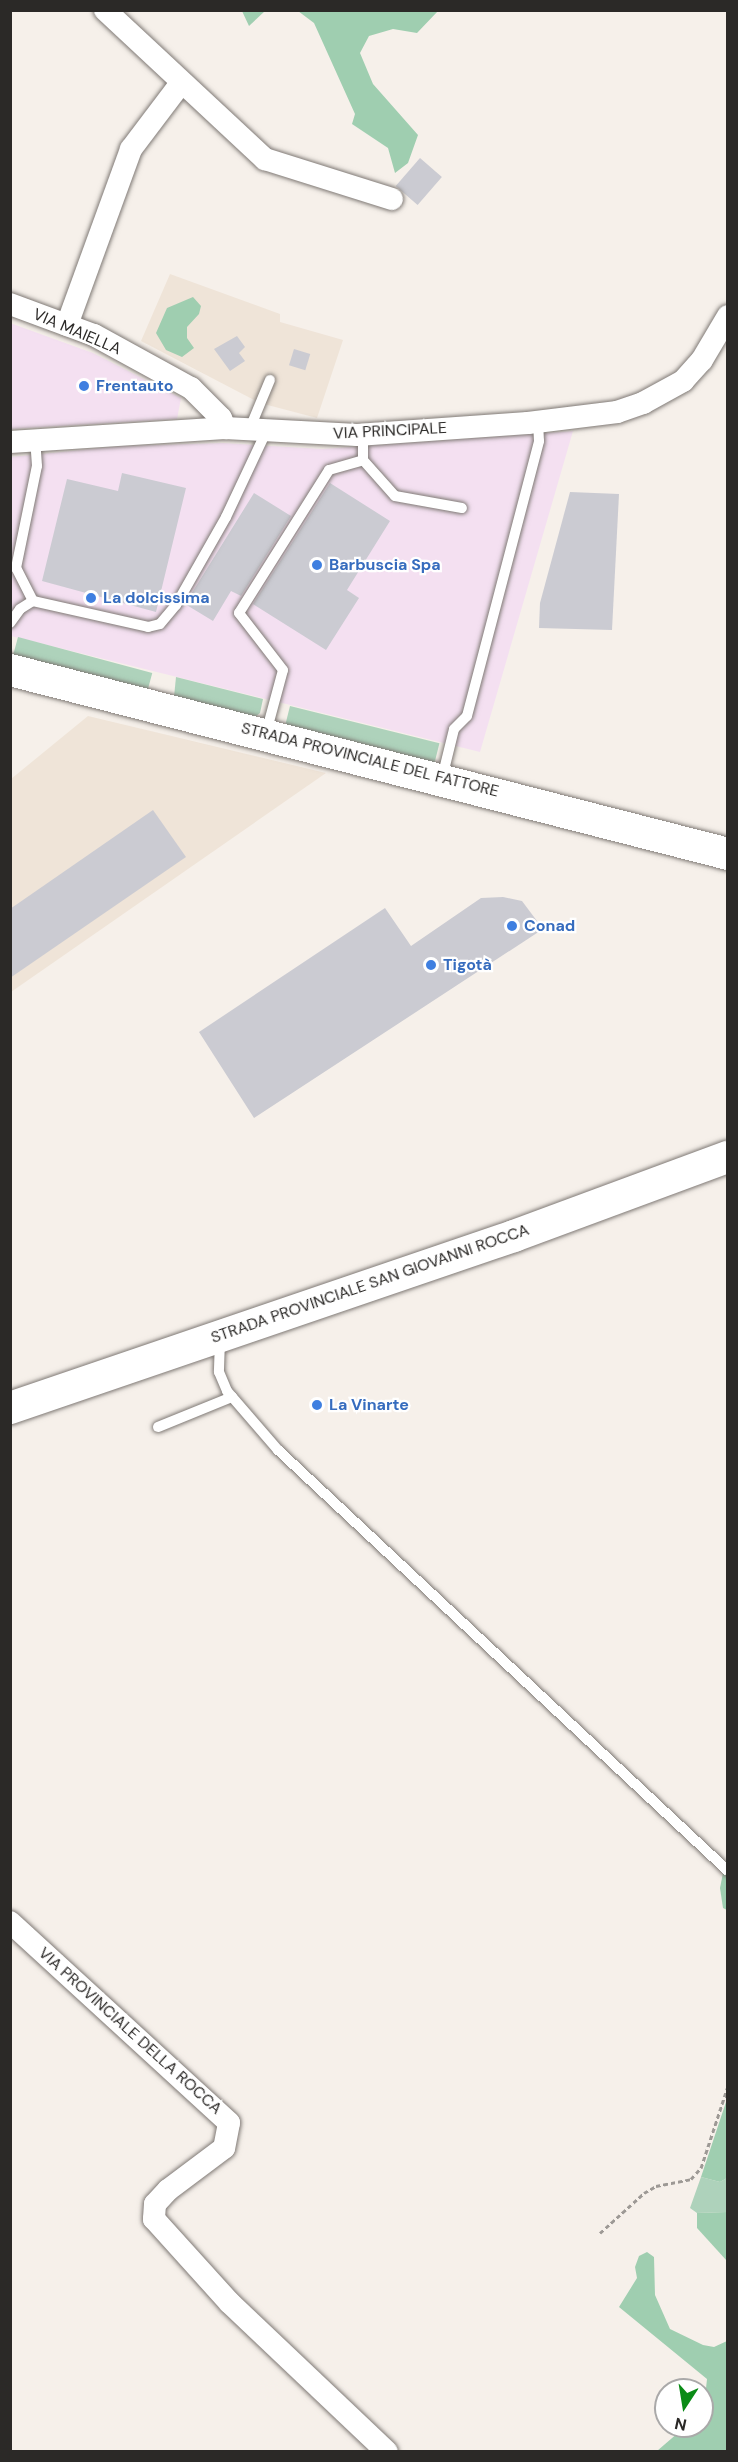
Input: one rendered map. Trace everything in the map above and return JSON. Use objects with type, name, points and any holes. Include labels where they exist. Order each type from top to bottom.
[{"type":"main road","name":"STRADA PROVINCIALE DEL FATTORE","points":[[10,670],[442,778],[728,854]]},
{"type":"main road","name":"STRADA PROVINCIALE SAN GIOVANNI ROCCA","points":[[10,1408],[514,1236],[728,1157]]},
{"type":"street","points":[[105,10],[264,159],[392,199]]},
{"type":"street","points":[[67,325],[131,149],[181,83]]},
{"type":"street","name":"VIA MAIELLA","points":[[10,304],[67,325],[191,387],[221,418],[225,428]]},
{"type":"street","name":"VIA PRINCIPALE","points":[[10,442],[225,428],[363,434],[538,422],[617,411],[643,403],[683,381],[702,360],[728,316]]},
{"type":"street","name":"VIA PROVINCIALE DELLA ROCCA","points":[[10,1922],[225,2118],[230,2133],[224,2148],[168,2190],[155,2204],[154,2220],[230,2303],[387,2451]]},
{"type":"lane","points":[[10,623],[20,609],[33,601],[148,627],[160,624],[176,605],[226,517],[258,429],[270,380]]},
{"type":"lane","points":[[442,778],[454,729],[467,716],[539,441],[538,422]]},
{"type":"lane","points":[[363,434],[363,460],[395,496],[462,508]]},
{"type":"lane","points":[[33,601],[16,568],[37,466],[35,440]]},
{"type":"lane","points":[[266,733],[283,670],[239,613],[329,470],[363,460]]},
{"type":"lane","points":[[220,1336],[219,1372],[232,1397],[278,1450],[728,1871]]},
{"type":"lane","points":[[158,1427],[232,1397]]},
{"type":"path","points":[[600,2233],[644,2193],[656,2186],[691,2179],[701,2168],[728,2086]]},
{"type":"shaded area","points":[[170,274],[280,314],[280,322],[343,340],[317,418],[260,403],[141,341]]},
{"type":"shaded area","name":"Frentauto","points":[[10,323],[93,353],[181,398],[177,419],[11,429]]},
{"type":"shaded area","points":[[573,431],[480,752],[11,636],[11,457],[121,446],[223,443],[322,449]]},
{"type":"shaded area","points":[[88,716],[326,773],[11,992],[11,779]]},
{"type":"green space","points":[[242,11],[265,11],[249,26]]},
{"type":"green space","points":[[298,11],[438,11],[417,33],[393,29],[369,36],[360,53],[373,84],[418,135],[408,163],[395,173],[388,148],[352,124],[355,114],[314,23]]},
{"type":"green space","points":[[193,297],[201,306],[199,314],[187,327],[187,338],[194,348],[182,357],[166,350],[156,333],[167,308]]},
{"type":"green space","points":[[18,637],[152,673],[147,693],[13,657]]},
{"type":"green space","points":[[176,677],[263,699],[260,713],[255,717],[174,697]]},
{"type":"green space","points":[[290,706],[439,743],[435,763],[285,725]]},
{"type":"green space","points":[[727,1872],[727,1910],[723,1908],[720,1888],[723,1873]]},
{"type":"green space","points":[[727,2099],[727,2178],[720,2182],[701,2177]]},
{"type":"green space","points":[[701,2177],[720,2182],[727,2178],[727,2212],[697,2213],[690,2208]]},
{"type":"green space","points":[[728,2212],[727,2261],[697,2228],[697,2213]]},
{"type":"green space","points":[[647,2252],[654,2257],[655,2295],[670,2329],[703,2345],[714,2347],[727,2341],[727,2451],[657,2451],[672,2438],[714,2438],[714,2378],[706,2378],[619,2307],[637,2278],[635,2267],[639,2256]]},
{"type":"building","points":[[420,158],[442,177],[418,205],[396,186]]},
{"type":"building","points":[[237,336],[245,347],[239,353],[245,361],[230,371],[214,349]]},
{"type":"building","points":[[294,349],[310,354],[305,370],[289,365]]},
{"type":"building","points":[[122,473],[186,488],[156,612],[42,581],[67,479],[118,491]]},
{"type":"building","points":[[330,483],[390,521],[347,590],[359,598],[326,650],[253,604]]},
{"type":"building","points":[[570,492],[619,494],[612,630],[539,628],[540,603]]},
{"type":"building","points":[[254,493],[291,516],[241,596],[231,591],[213,621],[185,604]]},
{"type":"building","points":[[153,810],[186,857],[10,978],[10,909]]},
{"type":"building","points":[[503,897],[522,901],[543,929],[254,1118],[199,1032],[385,908],[411,946],[481,898]]},
{"type":"place","name":"Frentauto","points":[[84,386]]},
{"type":"place","name":"Barbuscia Spa","points":[[317,565]]},
{"type":"place","name":"La dolcissima","points":[[91,598]]},
{"type":"place","name":"Conad","points":[[512,926]]},
{"type":"place","name":"Tigotà","points":[[431,965]]},
{"type":"place","name":"La Vinarte","points":[[317,1405]]}]
